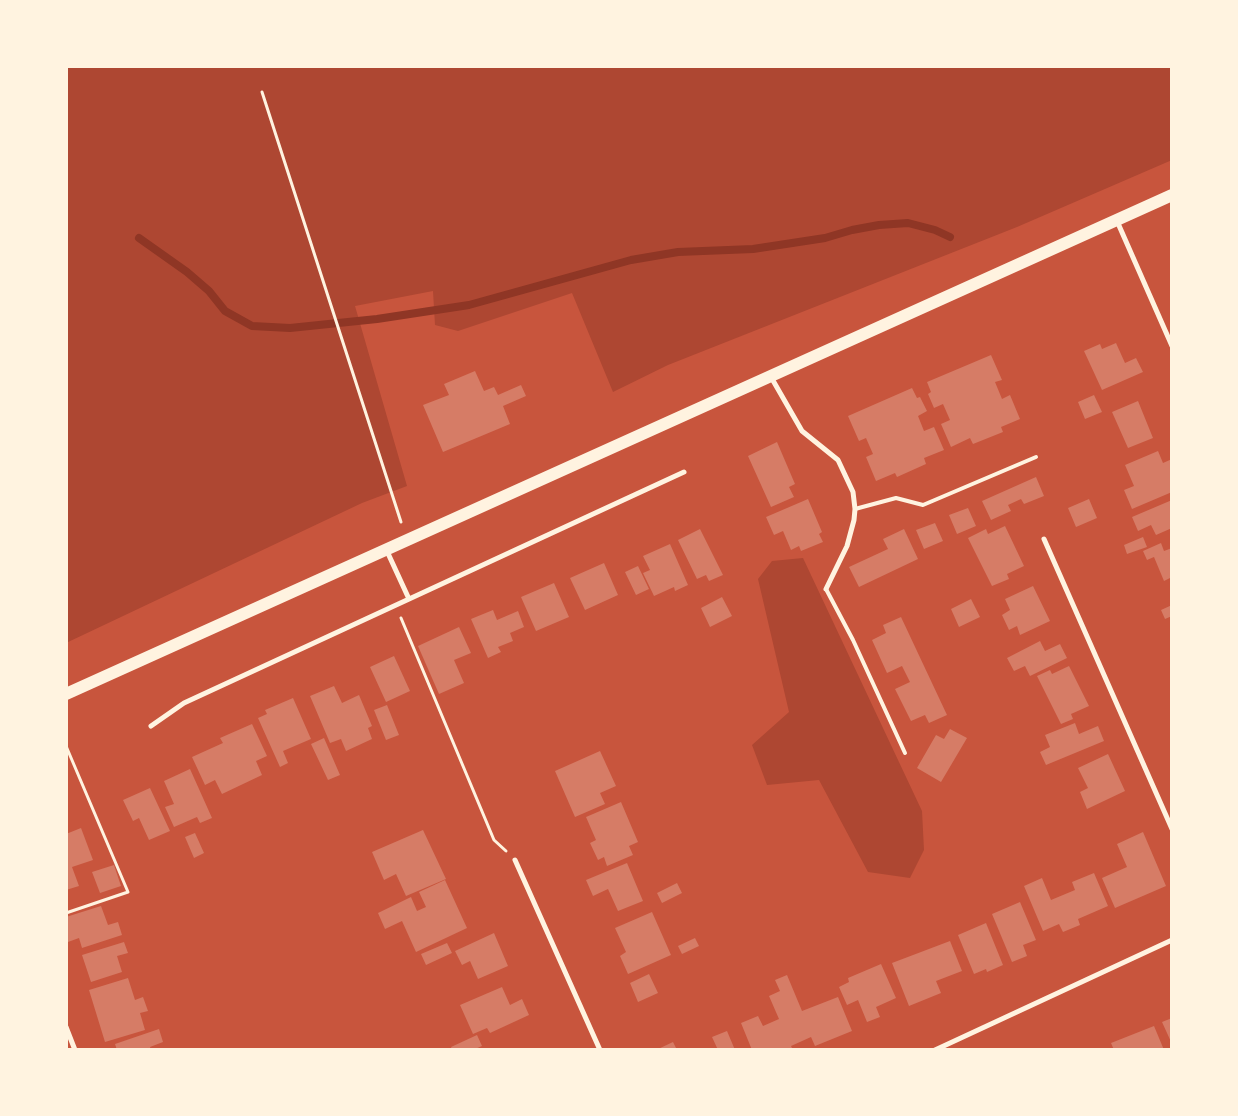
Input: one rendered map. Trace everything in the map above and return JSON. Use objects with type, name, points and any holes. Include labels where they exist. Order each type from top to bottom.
[{"type":"main road","points":[[66,694],[1172,195]]},
{"type":"street","points":[[1116,220],[1172,346]]},
{"type":"street","points":[[770,376],[802,431],[838,460],[852,492],[855,509],[854,520],[847,546],[826,589]]},
{"type":"street","points":[[151,726],[184,704],[684,472]]},
{"type":"street","points":[[1044,539],[1172,829]]},
{"type":"street","points":[[386,549],[409,598]]},
{"type":"street","points":[[516,860],[600,1050]]},
{"type":"street","points":[[935,1050],[1172,940]]},
{"type":"street","points":[[66,1027],[75,1050]]},
{"type":"lane","points":[[855,509],[896,498],[923,505],[1036,456]]},
{"type":"lane","points":[[826,589],[857,648],[905,753]]},
{"type":"path","points":[[262,92],[407,539]]},
{"type":"path","points":[[396,605],[494,840],[516,860]]},
{"type":"path","points":[[66,746],[128,892],[66,913]]},
{"type":"shaded area","points":[[66,66],[1172,66],[1172,160],[1017,227],[668,365],[613,392],[572,293],[458,331],[435,325],[433,291],[355,306],[407,486],[362,503],[66,643]]},
{"type":"shaded area","points":[[803,558],[922,811],[924,850],[910,878],[868,872],[819,780],[767,785],[752,745],[789,712],[758,579],[772,561]]},
{"type":"building","points":[[1116,343],[1125,363],[1136,358],[1143,372],[1102,390],[1084,351],[1100,344],[1102,349]]},
{"type":"building","points":[[991,355],[1002,380],[995,382],[1002,399],[1010,395],[1020,419],[1001,427],[1003,432],[973,444],[970,438],[951,447],[941,424],[950,420],[943,404],[934,408],[928,394],[931,392],[927,382]]},
{"type":"building","points":[[475,371],[484,391],[494,387],[498,395],[521,385],[526,396],[503,406],[510,424],[443,452],[423,405],[449,395],[444,384]]},
{"type":"building","points":[[912,388],[917,398],[920,397],[927,411],[918,416],[924,431],[934,427],[944,450],[924,458],[926,464],[897,477],[895,473],[876,481],[866,457],[873,454],[866,438],[859,441],[848,416]]},
{"type":"building","points":[[1094,395],[1102,412],[1085,419],[1078,402]]},
{"type":"building","points":[[1138,401],[1153,438],[1128,448],[1112,412]]},
{"type":"building","points":[[777,442],[795,484],[789,487],[794,497],[771,507],[748,456]]},
{"type":"building","points":[[1158,451],[1163,463],[1172,459],[1172,492],[1132,509],[1124,490],[1134,486],[1125,465]]},
{"type":"building","points":[[1036,477],[1044,496],[1024,504],[1021,499],[1008,505],[1011,511],[991,520],[982,501]]},
{"type":"building","points":[[808,499],[822,532],[819,534],[823,542],[801,551],[799,546],[791,550],[783,531],[774,535],[766,517]]},
{"type":"building","points":[[1089,499],[1097,518],[1076,527],[1068,508]]},
{"type":"building","points":[[1172,500],[1172,528],[1156,535],[1151,525],[1138,531],[1132,517]]},
{"type":"building","points":[[968,508],[976,526],[957,534],[949,515]]},
{"type":"building","points":[[935,523],[943,541],[924,549],[916,530]]},
{"type":"building","points":[[1005,526],[1024,566],[1007,574],[1009,579],[992,586],[968,538],[986,529],[988,534]]},
{"type":"building","points":[[700,529],[723,575],[709,581],[706,575],[697,579],[678,540]]},
{"type":"building","points":[[904,529],[918,559],[859,587],[849,567],[888,549],[883,539]]},
{"type":"building","points":[[1143,537],[1147,547],[1127,554],[1124,545]]},
{"type":"building","points":[[1161,543],[1164,551],[1172,548],[1172,577],[1164,581],[1154,557],[1147,560],[1143,551]]},
{"type":"building","points":[[670,544],[688,585],[675,591],[674,587],[654,596],[643,573],[650,570],[643,556]]},
{"type":"building","points":[[604,563],[618,595],[585,610],[570,578]]},
{"type":"building","points":[[638,566],[649,589],[636,595],[625,572]]},
{"type":"building","points":[[554,583],[569,617],[536,631],[521,597]]},
{"type":"building","points":[[1033,586],[1050,621],[1020,635],[1017,626],[1009,630],[1002,615],[1010,610],[1005,599]]},
{"type":"building","points":[[722,597],[732,616],[710,627],[701,608]]},
{"type":"building","points":[[971,599],[980,617],[959,627],[951,609]]},
{"type":"building","points":[[1172,605],[1172,616],[1165,619],[1161,610]]},
{"type":"building","points":[[493,610],[497,620],[518,611],[524,627],[510,633],[513,641],[498,647],[501,652],[488,658],[471,619]]},
{"type":"building","points":[[901,617],[947,715],[929,723],[925,715],[911,721],[895,689],[910,682],[902,666],[887,673],[872,640],[886,633],[883,625]]},
{"type":"building","points":[[459,627],[471,653],[454,660],[464,683],[439,694],[418,646]]},
{"type":"building","points":[[1040,641],[1045,651],[1060,644],[1067,658],[1030,676],[1025,666],[1014,671],[1007,658]]},
{"type":"building","points":[[394,656],[410,691],[386,702],[370,667]]},
{"type":"building","points":[[1069,666],[1089,706],[1071,714],[1073,719],[1061,724],[1037,676],[1050,670],[1052,674]]},
{"type":"building","points":[[334,686],[342,703],[359,695],[372,726],[368,728],[372,739],[346,751],[341,739],[330,743],[310,696]]},
{"type":"building","points":[[293,698],[311,739],[283,751],[288,763],[280,767],[258,718],[267,714],[265,710]]},
{"type":"building","points":[[387,705],[399,735],[386,740],[374,710]]},
{"type":"building","points":[[1075,723],[1079,734],[1098,726],[1104,741],[1046,765],[1040,752],[1050,747],[1045,735]]},
{"type":"building","points":[[252,724],[267,756],[256,761],[262,775],[222,794],[215,780],[205,785],[192,757],[223,743],[220,738]]},
{"type":"building","points":[[950,729],[967,738],[941,782],[917,768],[936,735],[944,739]]},
{"type":"building","points":[[324,738],[340,775],[328,780],[311,744]]},
{"type":"building","points":[[600,751],[616,786],[600,793],[605,804],[575,817],[555,771]]},
{"type":"building","points":[[1108,754],[1125,791],[1087,809],[1080,792],[1088,788],[1078,768]]},
{"type":"building","points":[[190,769],[212,818],[200,823],[197,817],[174,827],[165,807],[174,804],[164,781]]},
{"type":"building","points":[[150,788],[170,831],[149,840],[139,818],[133,821],[123,800]]},
{"type":"building","points":[[621,802],[638,842],[629,846],[633,855],[607,866],[604,857],[598,860],[590,843],[596,840],[586,817]]},
{"type":"building","points":[[81,828],[93,860],[72,867],[79,886],[66,890],[66,834]]},
{"type":"building","points":[[423,830],[446,879],[406,896],[396,874],[384,880],[372,852]]},
{"type":"building","points":[[1143,832],[1166,886],[1115,908],[1102,878],[1127,867],[1117,844]]},
{"type":"building","points":[[195,833],[204,853],[194,858],[185,837]]},
{"type":"building","points":[[627,863],[643,901],[618,911],[608,889],[593,896],[586,880]]},
{"type":"building","points":[[114,865],[121,886],[100,893],[92,872]]},
{"type":"building","points":[[1094,873],[1108,906],[1078,919],[1080,925],[1063,932],[1059,924],[1043,931],[1024,886],[1042,878],[1051,900],[1075,890],[1072,882]]},
{"type":"building","points":[[445,880],[467,928],[416,952],[402,921],[385,929],[378,913],[411,897],[417,911],[426,907],[419,892]]},
{"type":"building","points":[[677,883],[682,893],[662,903],[657,893]]},
{"type":"building","points":[[1020,902],[1036,940],[1023,945],[1027,956],[1012,962],[992,914]]},
{"type":"building","points":[[101,906],[108,925],[118,922],[122,935],[82,948],[79,938],[68,942],[66,917]]},
{"type":"building","points":[[652,912],[671,955],[628,974],[620,956],[626,952],[615,928]]},
{"type":"building","points":[[986,923],[1003,965],[987,972],[986,969],[974,974],[958,935]]},
{"type":"building","points":[[494,933],[508,966],[478,979],[470,961],[462,965],[455,951]]},
{"type":"building","points":[[695,938],[699,946],[682,954],[678,946]]},
{"type":"building","points":[[950,941],[962,971],[936,981],[941,993],[909,1006],[892,963]]},
{"type":"building","points":[[124,942],[128,953],[117,956],[122,972],[91,982],[82,955]]},
{"type":"building","points":[[447,943],[452,953],[426,965],[421,954]]},
{"type":"building","points":[[881,964],[896,998],[876,1007],[880,1017],[867,1022],[858,1000],[847,1005],[839,987],[849,982],[848,978]]},
{"type":"building","points":[[649,974],[658,993],[638,1002],[630,983]]},
{"type":"building","points":[[787,975],[802,1011],[838,997],[852,1031],[815,1046],[811,1037],[791,1046],[793,1050],[752,1050],[741,1023],[758,1016],[763,1026],[779,1019],[769,996],[780,991],[775,980]]},
{"type":"building","points":[[128,978],[135,1000],[143,997],[148,1011],[140,1013],[145,1030],[105,1042],[89,990]]},
{"type":"building","points":[[502,987],[510,1005],[522,999],[529,1015],[490,1033],[487,1028],[473,1034],[460,1005]]},
{"type":"building","points":[[1172,1018],[1172,1044],[1162,1022]]},
{"type":"building","points":[[1154,1026],[1164,1050],[1114,1050],[1111,1043]]},
{"type":"building","points":[[159,1029],[163,1042],[150,1047],[151,1050],[117,1050],[115,1044]]},
{"type":"building","points":[[727,1031],[735,1050],[718,1050],[712,1037]]},
{"type":"building","points":[[477,1035],[482,1046],[473,1050],[452,1050],[451,1047]]},
{"type":"building","points":[[673,1042],[677,1050],[656,1050]]},
{"type":"waterway","points":[[139,238],[187,272],[209,291],[225,311],[252,326],[290,328],[377,319],[469,305],[631,260],[678,252],[753,249],[825,238],[879,225],[908,223],[935,230],[950,237]]}]
